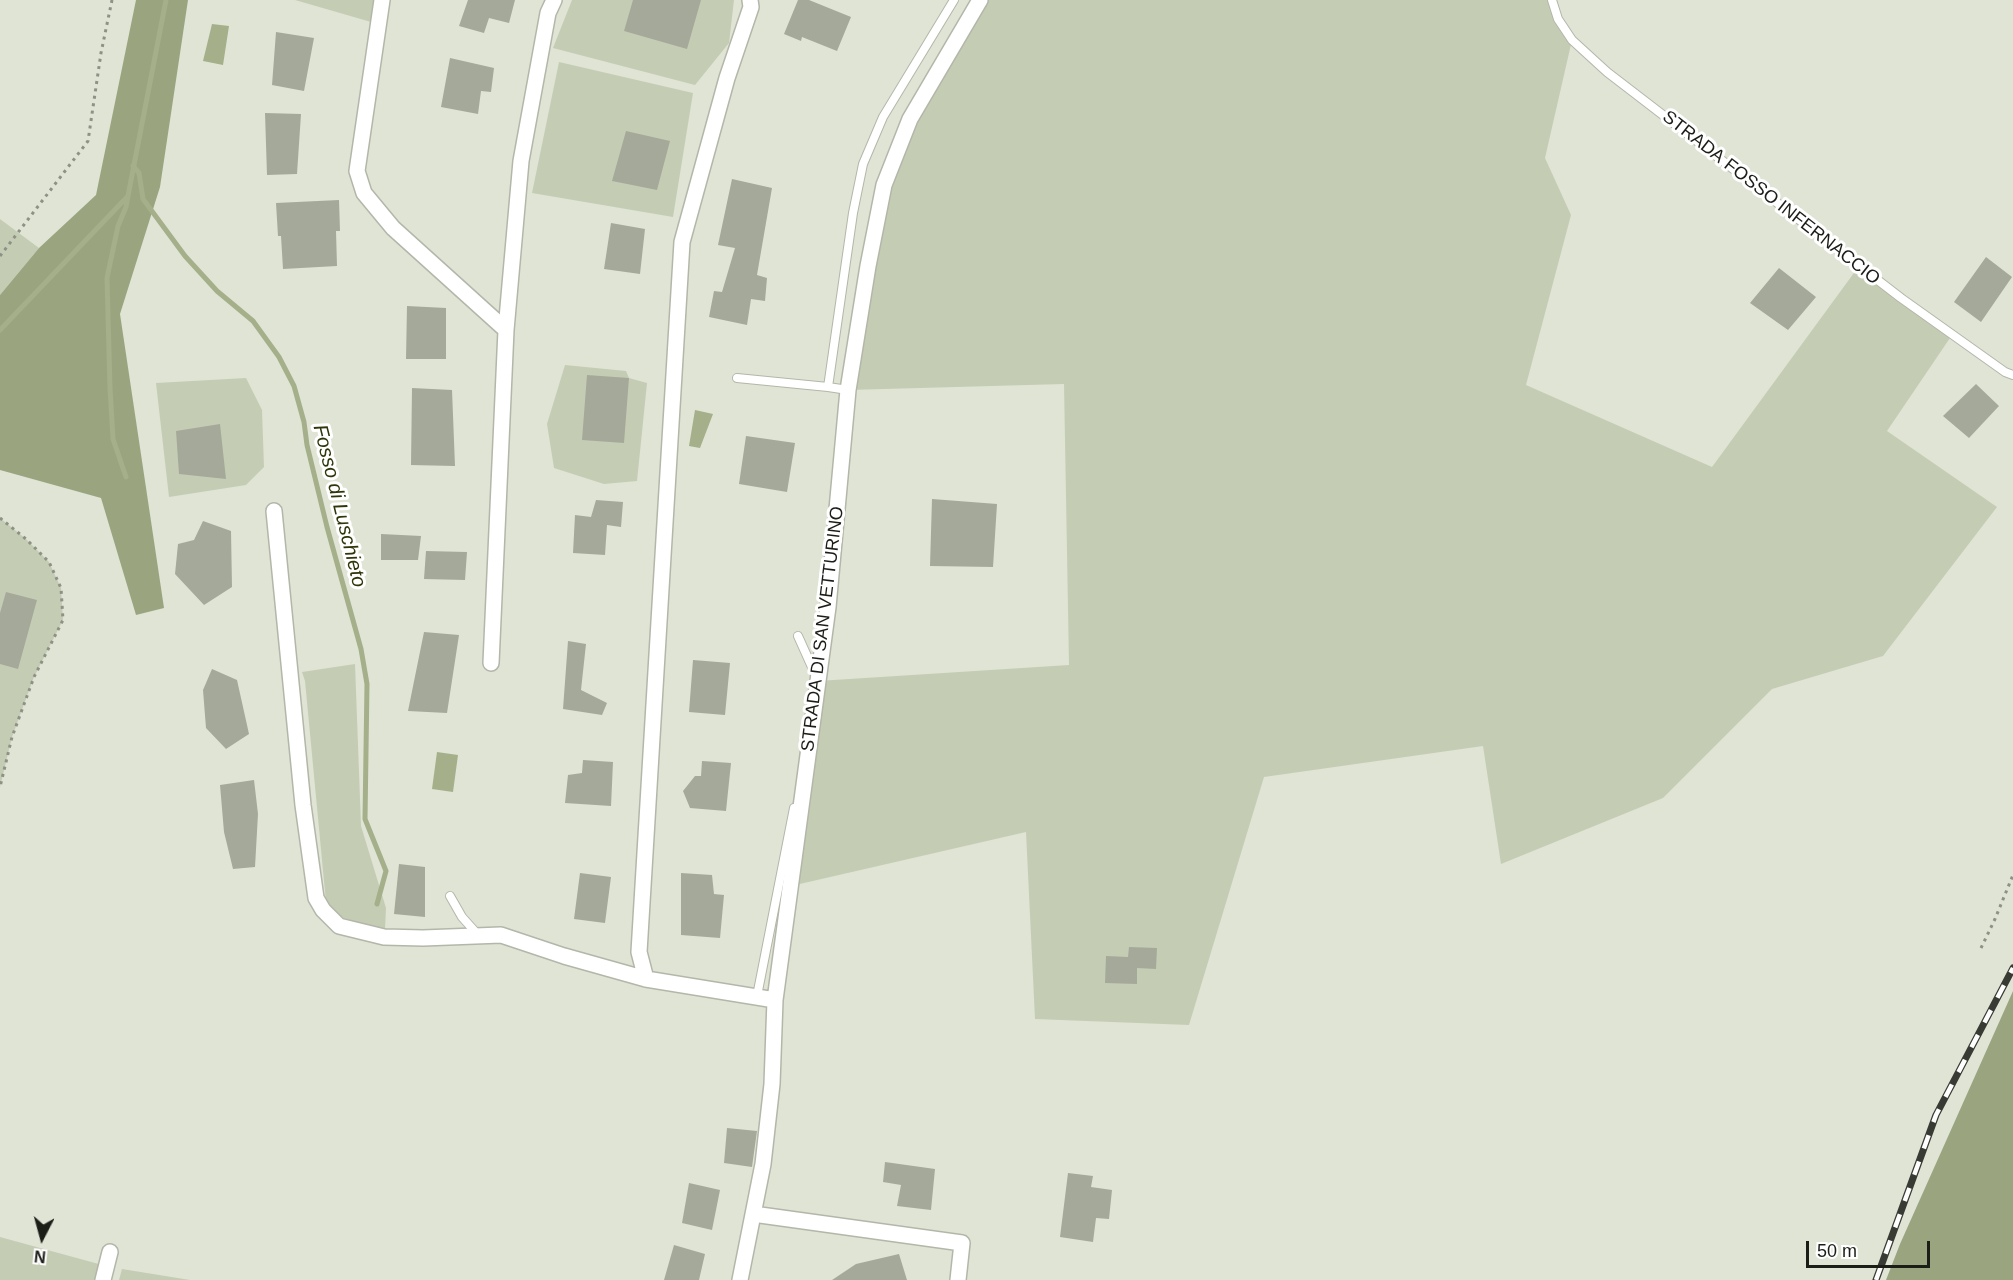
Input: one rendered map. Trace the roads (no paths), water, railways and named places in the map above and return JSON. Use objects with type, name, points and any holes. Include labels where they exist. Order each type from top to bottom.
[{"type":"street","points":[[381,0],[357,171],[364,193],[393,228],[506,330]]},
{"type":"street","points":[[491,663],[506,330],[521,161],[548,13],[554,0]]},
{"type":"street","points":[[646,979],[639,951],[682,242],[727,78],[751,7],[750,0]]},
{"type":"street","name":"STRADA DI SAN VETTURINO","points":[[740,1280],[763,1164],[772,1084],[775,1000],[828,607],[848,390],[868,266],[884,185],[910,119],[980,0]]},
{"type":"street","points":[[274,511],[303,805],[316,898],[323,910],[339,926],[384,937],[423,938],[501,934],[564,956],[646,979],[775,1000]]},
{"type":"street","points":[[753,1214],[962,1243],[958,1280]]},
{"type":"street","points":[[103,1280],[110,1252]]},
{"type":"lane","points":[[828,387],[853,213],[863,164],[883,117],[954,0]]},
{"type":"lane","name":"STRADA FOSSO INFERNACCIO","points":[[1552,0],[1558,19],[1572,40],[1607,72],[1901,298],[2005,372],[2013,375]]},
{"type":"lane","points":[[737,378],[848,390]]},
{"type":"lane","points":[[758,996],[818,681],[798,636]]},
{"type":"lane","points":[[450,896],[462,916],[479,936]]},
{"type":"waterway","points":[[0,330],[128,196],[166,0]]},
{"type":"waterway","name":"Fosso di Luschieto","points":[[133,166],[139,173],[143,199],[185,256],[217,291],[253,321],[279,357],[294,386],[327,527],[361,649],[367,684],[365,819],[386,871],[377,904]]},
{"type":"waterway","points":[[126,477],[113,439],[107,278],[118,226],[128,196]]},
{"type":"railway","points":[[1876,1280],[1936,1115],[2013,968]]}]
